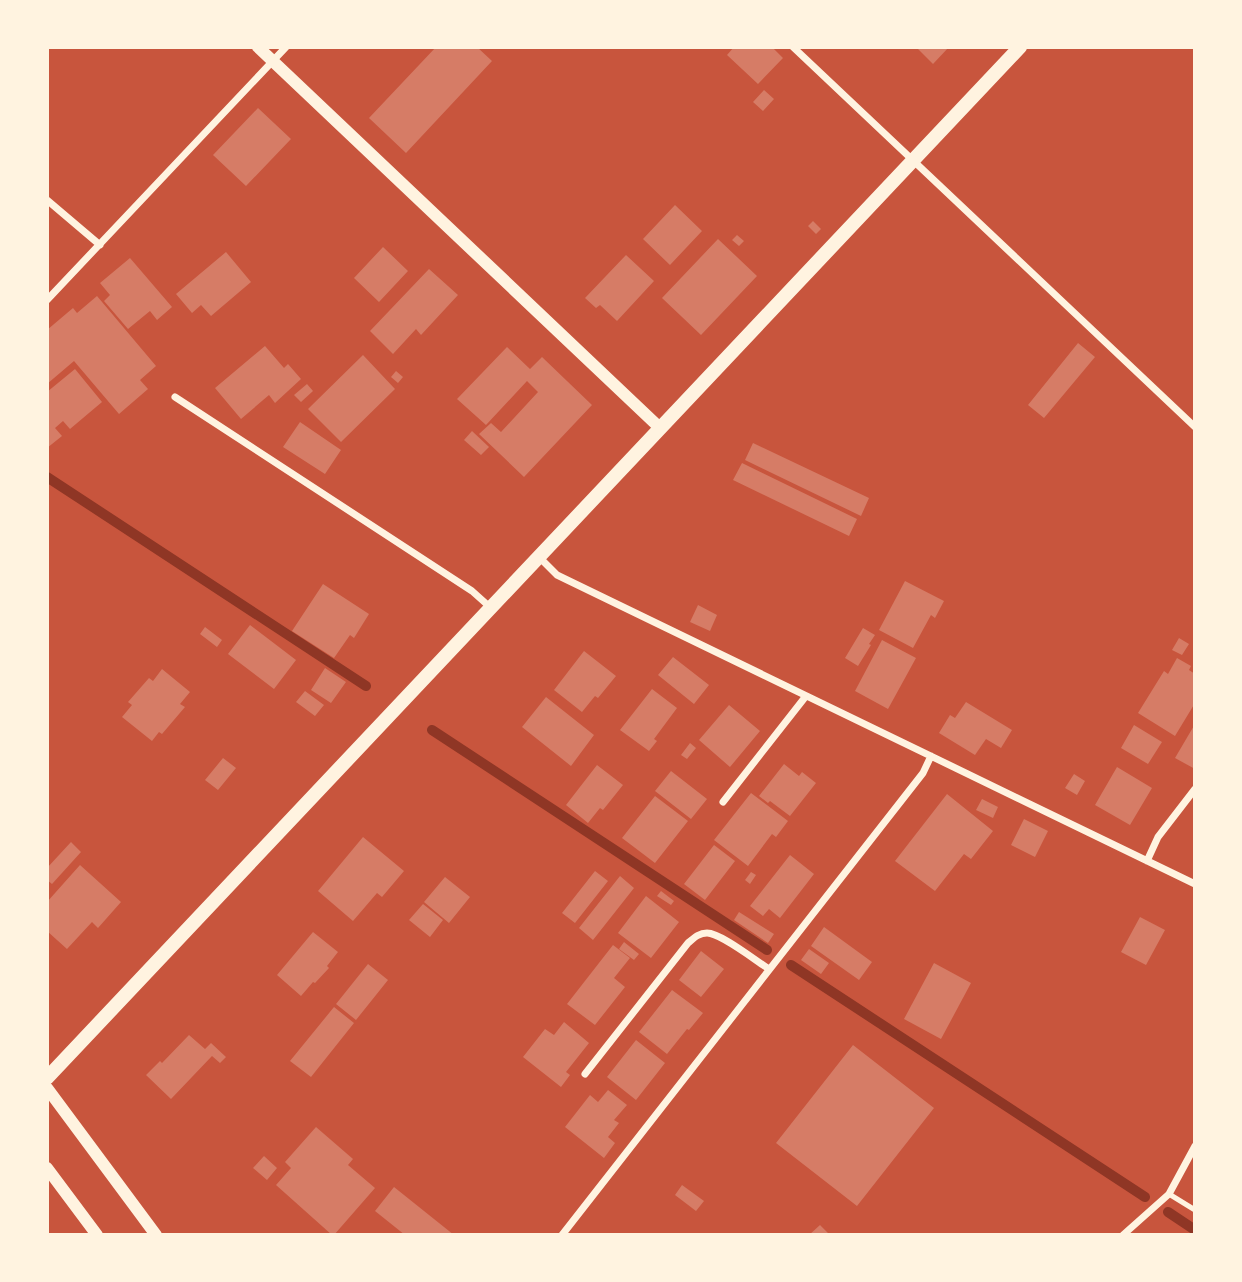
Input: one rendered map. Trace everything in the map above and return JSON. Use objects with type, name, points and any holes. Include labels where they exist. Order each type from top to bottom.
[{"type":"main road","points":[[47,1077],[1020,47]]},
{"type":"street","points":[[258,47],[660,428]]},
{"type":"street","points":[[47,300],[286,47]]},
{"type":"street","points":[[793,47],[1195,427]]},
{"type":"street","points":[[47,200],[100,245]]},
{"type":"street","points":[[175,397],[472,591],[491,608]]},
{"type":"street","points":[[538,557],[557,575],[1195,884]]},
{"type":"street","points":[[723,802],[806,696]]},
{"type":"street","points":[[562,1235],[923,773],[931,756]]},
{"type":"street","points":[[1147,861],[1158,838],[1195,789]]},
{"type":"street","points":[[585,1074],[696,936],[707,933],[718,936],[769,969]]},
{"type":"street","points":[[47,1088],[156,1235]]},
{"type":"street","points":[[1123,1235],[1169,1194],[1195,1146]]},
{"type":"street","points":[[47,1168],[97,1235]]},
{"type":"lane","points":[[1169,1194],[1195,1210]]},
{"type":"building","points":[[436,47],[477,47],[492,61],[406,153],[369,118]]},
{"type":"building","points":[[734,47],[772,47],[783,58],[758,84],[727,55]]},
{"type":"building","points":[[916,47],[949,47],[933,64]]},
{"type":"building","points":[[764,90],[774,99],[763,111],[753,102]]},
{"type":"building","points":[[258,108],[291,139],[246,186],[213,155]]},
{"type":"building","points":[[675,205],[702,231],[670,265],[643,239]]},
{"type":"building","points":[[813,221],[821,229],[816,234],[808,226]]},
{"type":"building","points":[[737,235],[744,241],[739,246],[732,240]]},
{"type":"building","points":[[718,239],[757,276],[701,335],[662,298]]},
{"type":"building","points":[[383,247],[408,271],[379,302],[354,278]]},
{"type":"building","points":[[226,252],[251,282],[211,316],[201,305],[192,313],[176,294]]},
{"type":"building","points":[[626,255],[654,281],[617,321],[600,305],[596,308],[585,298]]},
{"type":"building","points":[[130,258],[172,307],[157,320],[150,311],[128,329],[104,301],[110,295],[100,283]]},
{"type":"building","points":[[429,269],[458,295],[421,335],[416,329],[393,354],[370,331]]},
{"type":"building","points":[[97,296],[156,366],[140,380],[148,389],[119,414],[74,361],[47,384],[47,330],[73,308],[77,313]]},
{"type":"building","points":[[1078,343],[1095,357],[1044,418],[1028,405]]},
{"type":"building","points":[[265,346],[284,368],[288,364],[301,379],[275,403],[269,395],[241,419],[215,388]]},
{"type":"building","points":[[507,347],[530,369],[542,357],[592,405],[524,477],[479,434],[491,423],[501,432],[538,392],[527,381],[486,425],[457,399]]},
{"type":"building","points":[[363,355],[395,389],[341,442],[308,409]]},
{"type":"building","points":[[75,369],[102,402],[70,429],[63,421],[55,428],[62,436],[47,448],[47,392]]},
{"type":"building","points":[[396,371],[403,377],[398,383],[391,377]]},
{"type":"building","points":[[307,384],[313,391],[301,402],[294,395]]},
{"type":"building","points":[[300,422],[341,450],[325,474],[283,447]]},
{"type":"building","points":[[472,431],[489,447],[481,455],[464,440]]},
{"type":"building","points":[[753,443],[869,498],[861,516],[745,460]]},
{"type":"building","points":[[742,463],[857,519],[849,536],[733,480]]},
{"type":"building","points":[[905,581],[944,601],[935,618],[931,615],[913,648],[879,630]]},
{"type":"building","points":[[323,584],[369,614],[354,638],[350,635],[334,658],[292,631]]},
{"type":"building","points":[[698,605],[717,615],[710,631],[690,622]]},
{"type":"building","points":[[250,625],[296,660],[274,689],[228,654]]},
{"type":"building","points":[[205,627],[222,640],[217,647],[200,634]]},
{"type":"building","points":[[863,628],[875,635],[858,666],[845,658]]},
{"type":"building","points":[[1179,638],[1189,644],[1182,655],[1172,650]]},
{"type":"building","points":[[882,640],[916,658],[888,709],[855,691]]},
{"type":"building","points":[[584,651],[616,676],[582,712],[554,690]]},
{"type":"building","points":[[673,657],[709,685],[694,704],[658,675]]},
{"type":"building","points":[[1177,658],[1191,666],[1189,670],[1195,674],[1195,703],[1175,736],[1138,713],[1164,671],[1168,674]]},
{"type":"building","points":[[325,668],[346,682],[331,703],[311,690]]},
{"type":"building","points":[[162,669],[190,692],[180,704],[185,707],[162,734],[159,732],[152,741],[122,717],[132,705],[128,702],[149,678],[153,681]]},
{"type":"building","points":[[652,689],[677,708],[654,739],[657,741],[649,751],[620,730]]},
{"type":"building","points":[[305,691],[324,705],[315,716],[296,702]]},
{"type":"building","points":[[546,697],[594,735],[571,766],[522,727]]},
{"type":"building","points":[[966,702],[1012,730],[1001,748],[986,739],[975,755],[939,733],[950,715],[955,718]]},
{"type":"building","points":[[729,705],[760,731],[730,767],[699,740]]},
{"type":"building","points":[[1195,724],[1195,769],[1175,758]]},
{"type":"building","points":[[1134,725],[1162,742],[1148,764],[1121,748]]},
{"type":"building","points":[[690,743],[696,748],[687,759],[681,755]]},
{"type":"building","points":[[223,758],[236,768],[218,790],[205,780]]},
{"type":"building","points":[[784,764],[799,776],[802,772],[816,783],[790,816],[759,796]]},
{"type":"building","points":[[597,765],[623,785],[603,810],[600,808],[588,823],[566,805]]},
{"type":"building","points":[[1117,767],[1152,788],[1130,825],[1095,805]]},
{"type":"building","points":[[671,771],[707,799],[691,819],[655,791]]},
{"type":"building","points":[[1074,774],[1085,781],[1077,795],[1065,788]]},
{"type":"building","points":[[751,793],[788,821],[776,837],[772,834],[748,866],[714,840]]},
{"type":"building","points":[[947,794],[993,831],[971,859],[964,854],[935,891],[895,861]]},
{"type":"building","points":[[655,796],[688,821],[655,863],[622,838]]},
{"type":"building","points":[[982,799],[998,807],[993,818],[976,810]]},
{"type":"building","points":[[1024,819],[1048,831],[1035,857],[1011,845]]},
{"type":"building","points":[[363,837],[404,871],[382,897],[377,893],[353,921],[318,891]]},
{"type":"building","points":[[71,842],[81,852],[52,884],[47,880],[47,868]]},
{"type":"building","points":[[714,845],[735,861],[705,900],[684,884]]},
{"type":"building","points":[[790,855],[814,874],[780,918],[769,909],[763,916],[750,906]]},
{"type":"building","points":[[80,865],[121,902],[98,928],[92,922],[67,949],[47,931],[47,902]]},
{"type":"building","points":[[595,871],[608,881],[575,923],[562,913]]},
{"type":"building","points":[[751,872],[756,875],[750,884],[745,880]]},
{"type":"building","points":[[620,876],[634,888],[593,940],[579,928]]},
{"type":"building","points":[[445,877],[470,897],[449,923],[424,902]]},
{"type":"building","points":[[661,891],[674,901],[671,905],[657,896]]},
{"type":"building","points":[[646,896],[679,922],[651,958],[618,933]]},
{"type":"building","points":[[423,904],[443,920],[430,937],[409,920]]},
{"type":"building","points":[[739,912],[774,934],[768,943],[734,920]]},
{"type":"building","points":[[1140,917],[1165,930],[1146,965],[1121,952]]},
{"type":"building","points":[[824,927],[872,962],[859,980],[811,946]]},
{"type":"building","points":[[313,932],[338,952],[327,966],[329,968],[301,996],[277,975]]},
{"type":"building","points":[[624,942],[639,954],[634,960],[619,949]]},
{"type":"building","points":[[613,945],[630,958],[614,978],[625,987],[595,1025],[567,1004]]},
{"type":"building","points":[[809,949],[829,963],[821,974],[801,960]]},
{"type":"building","points":[[701,951],[724,969],[701,997],[679,980]]},
{"type":"building","points":[[934,963],[971,983],[941,1039],[904,1019]]},
{"type":"building","points":[[368,964],[388,980],[356,1020],[336,1004]]},
{"type":"building","points":[[672,990],[703,1013],[667,1054],[639,1032]]},
{"type":"building","points":[[334,1007],[354,1023],[311,1077],[290,1061]]},
{"type":"building","points":[[564,1022],[589,1043],[566,1072],[570,1075],[561,1087],[523,1057],[545,1029],[554,1035]]},
{"type":"building","points":[[189,1035],[205,1049],[211,1043],[226,1057],[220,1063],[212,1056],[171,1099],[146,1075],[160,1061],[162,1063]]},
{"type":"building","points":[[636,1040],[665,1063],[636,1100],[607,1077]]},
{"type":"building","points":[[853,1045],[934,1108],[857,1206],[776,1143]]},
{"type":"building","points":[[608,1090],[627,1105],[614,1120],[619,1123],[608,1137],[615,1143],[604,1158],[565,1127],[590,1095],[598,1102]]},
{"type":"building","points":[[316,1127],[353,1159],[348,1165],[375,1188],[334,1235],[276,1185],[291,1168],[285,1162]]},
{"type":"building","points":[[264,1156],[277,1168],[267,1180],[253,1168]]},
{"type":"building","points":[[682,1185],[704,1201],[696,1211],[675,1195]]},
{"type":"building","points":[[394,1187],[454,1235],[405,1235],[375,1211]]},
{"type":"building","points":[[820,1225],[830,1235],[809,1235]]},
{"type":"waterway","points":[[47,477],[366,686]]},
{"type":"waterway","points":[[432,730],[767,950]]},
{"type":"waterway","points":[[791,965],[1145,1197]]},
{"type":"waterway","points":[[1168,1212],[1195,1230]]}]
